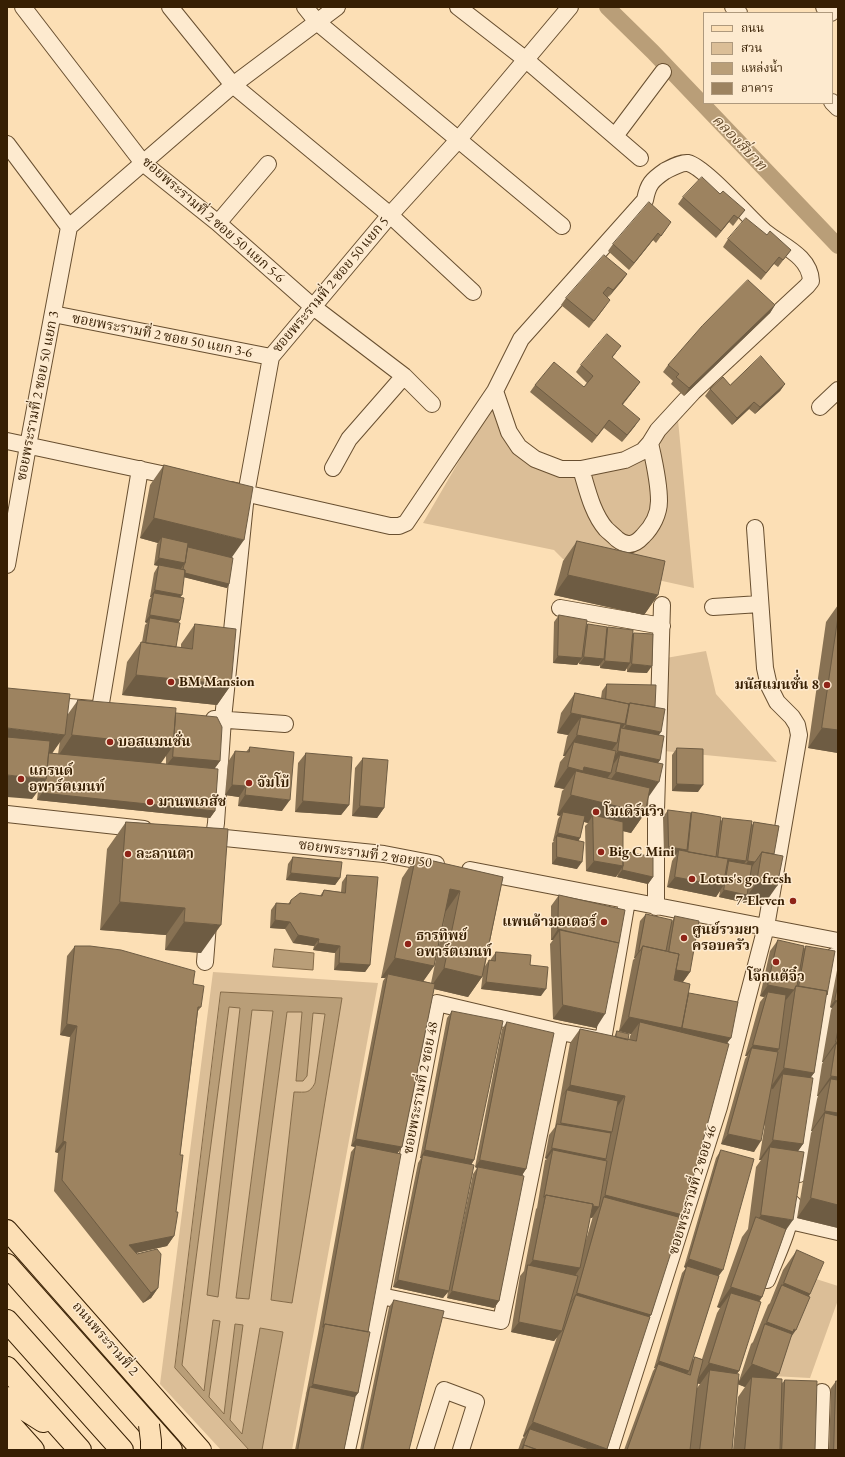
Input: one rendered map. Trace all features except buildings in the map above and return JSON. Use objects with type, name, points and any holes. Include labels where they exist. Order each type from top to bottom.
[{"type":"highway","points":[[7,1265],[171,1450]]},
{"type":"highway","points":[[7,1288],[152,1450]]},
{"type":"highway","points":[[7,1321],[122,1450]]},
{"type":"highway","points":[[7,1368],[80,1450]]},
{"type":"highway","points":[[7,1379],[70,1450]]},
{"type":"highway","points":[[7,1398],[43,1420]]},
{"type":"highway","points":[[7,1421],[33,1450]]},
{"type":"main road","name":"ถนนพระรามที่ 2","points":[[7,1230],[201,1450]]},
{"type":"main road","points":[[149,1425],[152,1450]]},
{"type":"main road","points":[[7,1445],[12,1450]]},
{"type":"street","name":"ซอยพระรามที่ 2 ซอย 50 แยก 5-6","points":[[23,7],[143,163],[218,223],[312,306],[404,376],[432,404]]},
{"type":"street","points":[[170,7],[233,85],[390,215],[473,292]]},
{"type":"street","points":[[305,7],[317,22],[562,226]]},
{"type":"street","points":[[7,144],[69,227],[233,85],[337,7]]},
{"type":"street","points":[[458,7],[525,59],[640,158]]},
{"type":"street","name":"ซอยพระรามที่ 2 ซอย 50 แยก 5","points":[[211,868],[213,836],[216,824],[223,719],[246,494],[271,357],[312,306],[390,215],[459,139],[570,7]]},
{"type":"street","points":[[615,136],[663,72]]},
{"type":"street","points":[[216,486],[390,526],[399,526],[406,523],[411,518],[495,391],[521,339],[645,200],[648,187],[657,177],[681,163],[688,163],[703,172],[765,232],[802,258],[811,272],[811,281],[693,392],[658,430],[643,451],[625,460],[581,469],[561,469],[534,460],[519,447],[509,432],[495,391]]},
{"type":"street","points":[[218,223],[268,164]]},
{"type":"street","name":"ซอยพระรามที่ 2 ซอย 50 แยก 3","points":[[7,565],[69,227]]},
{"type":"street","name":"ซอยพระรามที่ 2 ซอย 50 แยก 3-6","points":[[54,314],[271,357]]},
{"type":"street","points":[[333,468],[349,439],[404,376]]},
{"type":"street","points":[[820,407],[838,390]]},
{"type":"street","points":[[7,441],[193,481]]},
{"type":"street","points":[[581,469],[593,505],[606,529],[622,543],[628,545],[636,543],[648,532],[657,514],[659,501],[657,477],[650,443]]},
{"type":"street","points":[[7,702],[108,710],[140,469]]},
{"type":"street","name":"ซอยพระรามที่ 2 ซอย 46","points":[[610,1450],[719,1107],[766,927],[799,735],[794,721],[777,702],[769,686],[765,668],[755,528]]},
{"type":"street","points":[[713,607],[760,604]]},
{"type":"street","points":[[656,907],[662,812],[662,605]]},
{"type":"street","points":[[560,608],[662,626]]},
{"type":"street","points":[[200,718],[285,724]]},
{"type":"street","points":[[7,814],[159,831]]},
{"type":"street","name":"ซอยพระรามที่ 2 ซอย 50","points":[[190,834],[384,854],[837,941]]},
{"type":"street","name":"ซอยพระรามที่ 2 ซอย 48","points":[[347,1450],[381,1296],[437,1003],[560,1032],[603,1040],[627,901]]},
{"type":"street","points":[[205,962],[209,907]]},
{"type":"street","points":[[760,1295],[784,1241],[790,1221],[837,941]]},
{"type":"street","points":[[381,1296],[500,1321],[560,1032]]},
{"type":"street","points":[[790,1221],[838,1232]]},
{"type":"street","points":[[425,1450],[444,1390],[476,1402],[461,1450]]},
{"type":"street","points":[[820,1450],[822,1392]]},
{"type":"green space","points":[[491,406],[501,434],[515,452],[579,477],[611,541],[648,541],[661,462],[660,439],[678,420],[694,588],[563,559],[554,550],[423,523]]},
{"type":"green space","points":[[643,458],[647,460],[653,495],[649,515],[638,534],[622,538],[603,516],[590,474]]},
{"type":"green space","points":[[706,651],[716,694],[777,762],[664,751],[666,658]]},
{"type":"green space","points":[[213,972],[378,983],[292,1450],[262,1450],[283,1332],[260,1328],[242,1434],[230,1420],[243,1325],[235,1324],[224,1414],[209,1397],[220,1321],[213,1320],[205,1391],[182,1365],[229,1006],[240,1007],[207,1294],[218,1296],[252,1010],[273,1011],[236,1297],[249,1299],[287,1012],[302,1012],[296,1081],[307,1075],[313,1013],[325,1013],[315,1083],[307,1092],[294,1092],[271,1300],[291,1303],[342,998],[221,992],[175,1367],[249,1450],[221,1450],[160,1384]]},
{"type":"green space","points":[[813,1278],[838,1286],[838,1300],[810,1378],[772,1376]]},
{"type":"water","points":[[275,949],[314,953],[313,970],[273,967]]},
{"type":"water","points":[[221,992],[342,998],[292,1303],[271,1300],[294,1092],[307,1092],[315,1083],[325,1014],[313,1013],[307,1076],[303,1081],[296,1081],[302,1012],[287,1012],[249,1299],[236,1298],[273,1011],[252,1010],[218,1297],[207,1295],[240,1008],[229,1007],[182,1365],[204,1391],[213,1320],[220,1321],[209,1397],[224,1414],[235,1324],[243,1325],[230,1420],[242,1434],[260,1328],[283,1332],[262,1450],[249,1450],[175,1368]]},
{"type":"waterway","name":"คลองสี่บาท","points":[[607,7],[653,52],[838,246]]},
{"type":"place","name":"BM Mansion","points":[[171,682]]},
{"type":"place","name":"มนัสแมนชั่่น 8","points":[[827,685]]},
{"type":"place","name":"บอสแมนชั่น","points":[[110,742]]},
{"type":"place","name":"แกรนด์ อพาร์ตเมนท์","points":[[21,779]]},
{"type":"place","name":"จัมโบ้","points":[[249,783]]},
{"type":"place","name":"มานพเภสัช","points":[[150,802]]},
{"type":"place","name":"โมเดิร์นวิว","points":[[596,812]]},
{"type":"place","name":"Big C Mini","points":[[601,852]]},
{"type":"place","name":"ละลานตา","points":[[128,854]]},
{"type":"place","name":"Lotus's go fresh","points":[[692,879]]},
{"type":"place","name":"7-Eleven","points":[[793,901]]},
{"type":"place","name":"แพนด้ามอเตอร์","points":[[604,922]]},
{"type":"place","name":"ศูนย์รวมยา ครอบครัว","points":[[684,938]]},
{"type":"place","name":"ธารทิพย์ อพาร์ตเมนท์","points":[[408,944]]},
{"type":"place","name":"โจ๊กแต้จิ๋ว","points":[[776,962]]}]
